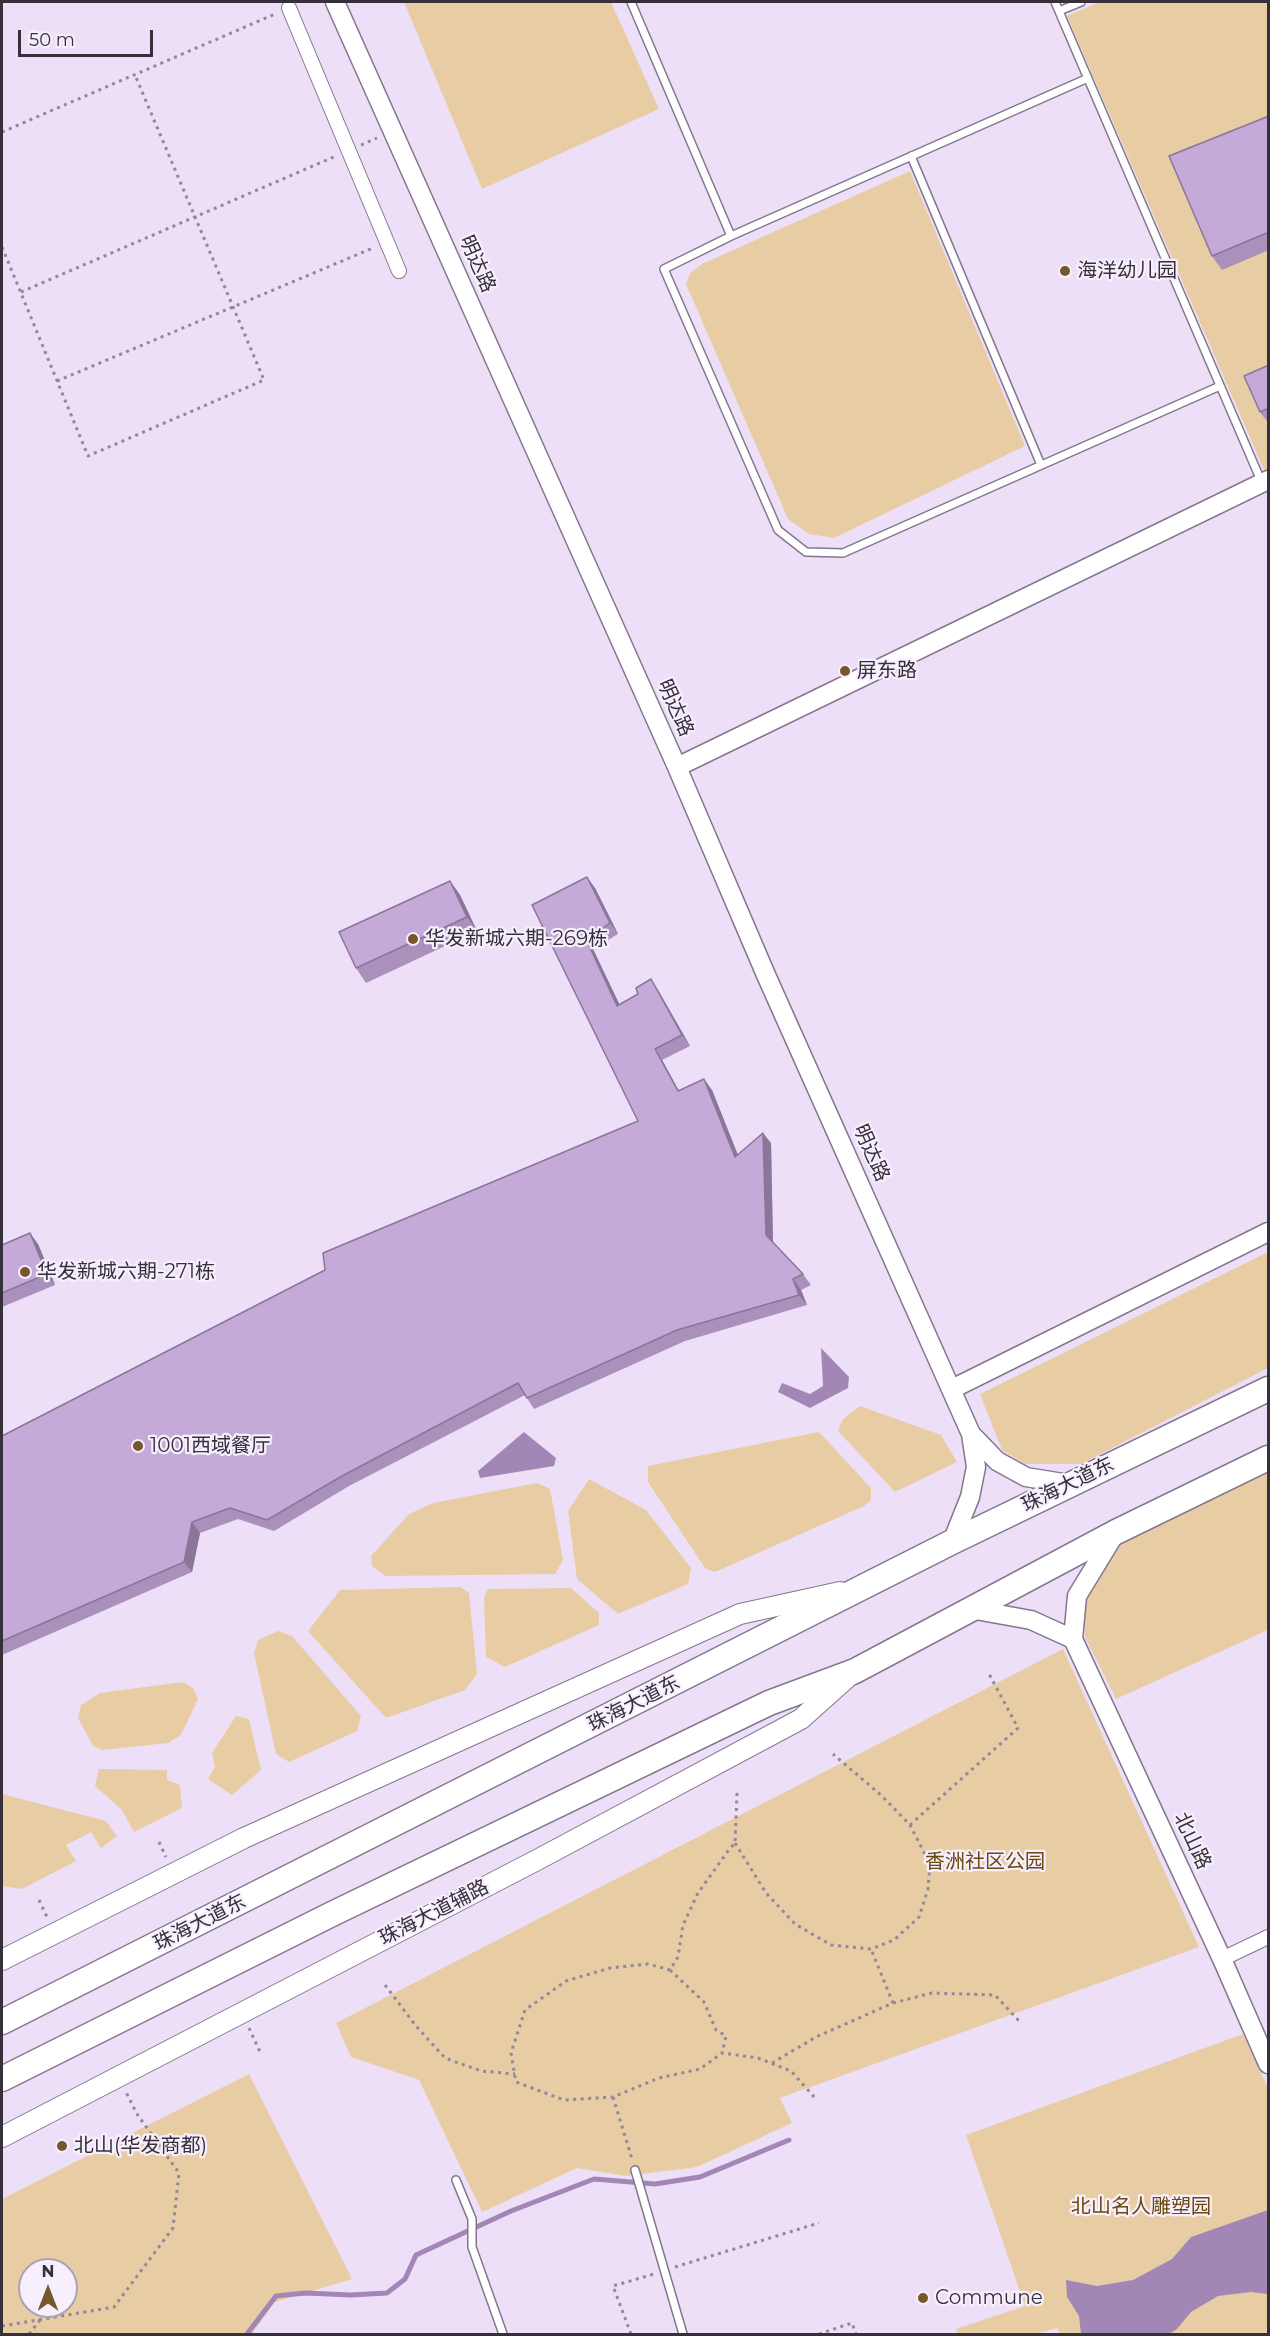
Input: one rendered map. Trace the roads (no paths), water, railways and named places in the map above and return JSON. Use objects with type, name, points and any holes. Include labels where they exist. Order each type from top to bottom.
[{"type":"highway","name":"珠海大道东","points":[[2,2022],[952,1542],[1269,1389]]},
{"type":"highway","points":[[2,2079],[332,1914],[769,1703],[855,1671],[1116,1532],[1269,1458]]},
{"type":"main road","points":[[2,1960],[244,1838],[740,1614],[863,1587]]},
{"type":"main road","name":"珠海大道辅路","points":[[2,2137],[801,1719],[855,1671]]},
{"type":"street","name":"明达路","points":[[335,2],[677,767],[766,975],[971,1434],[976,1467],[970,1497],[952,1542]]},
{"type":"street","points":[[289,8],[399,271]]},
{"type":"street","points":[[677,767],[1265,481]]},
{"type":"street","points":[[952,1389],[1269,1232]]},
{"type":"street","name":"明达路","points":[[971,1434],[997,1461],[1026,1477],[1069,1484]]},
{"type":"street","points":[[970,1609],[1031,1620],[1073,1639],[1077,1596],[1116,1532]]},
{"type":"street","name":"北山路","points":[[1073,1639],[1269,2064]]},
{"type":"street","points":[[1222,1959],[1269,1937]]},
{"type":"lane","points":[[631,2],[731,236]]},
{"type":"lane","points":[[1055,2],[1220,386],[1265,481]]},
{"type":"lane","points":[[1059,11],[1081,2]]},
{"type":"lane","points":[[1088,78],[731,236],[664,269],[778,531],[806,552],[843,553],[1220,386]]},
{"type":"lane","points":[[911,156],[1041,465]]},
{"type":"lane","points":[[636,2173],[683,2334]]},
{"type":"lane","points":[[456,2181],[472,2221],[472,2247],[503,2334]]},
{"type":"waterway","points":[[247,2334],[276,2296],[305,2293],[351,2295],[387,2293],[405,2279],[416,2255],[511,2211],[594,2179],[655,2184],[700,2177],[789,2140]]},
{"type":"place","name":"海洋幼儿园","points":[[1065,271]]},
{"type":"place","name":"屏东路","points":[[845,671]]},
{"type":"place","name":"华发新城六期-269栋","points":[[413,939]]},
{"type":"place","name":"华发新城六期-271栋","points":[[25,1272]]},
{"type":"place","name":"1001西域餐厅","points":[[138,1446]]},
{"type":"place","name":"北山(华发商都)","points":[[62,2146]]},
{"type":"place","name":"Commune","points":[[923,2298]]},
{"type":"park label","name":"香洲社区公园","points":[[985,1862]]},
{"type":"park label","name":"北山名人雕塑园","points":[[1141,2207]]}]
